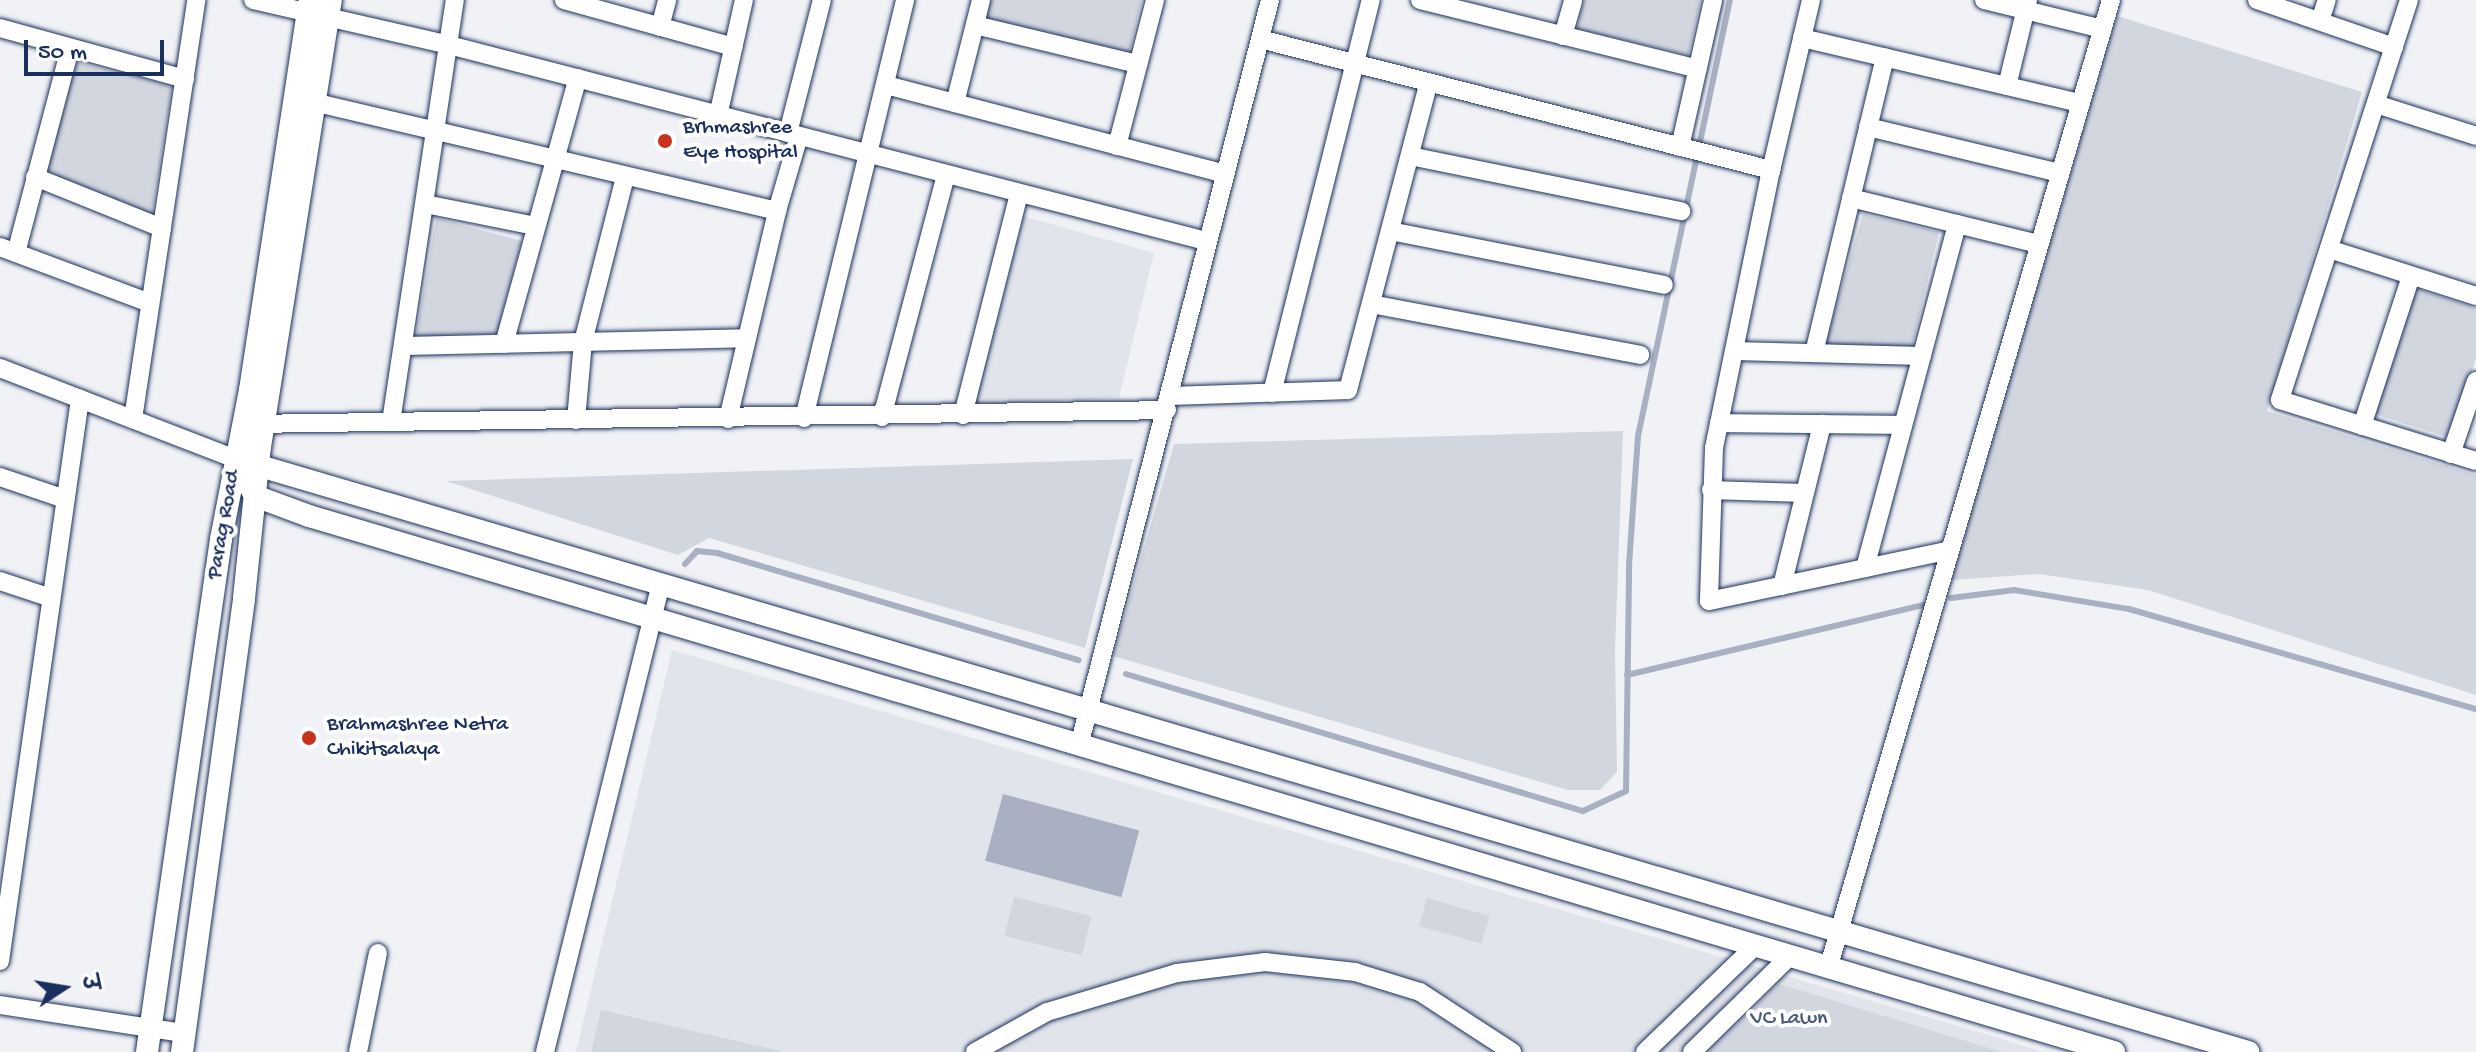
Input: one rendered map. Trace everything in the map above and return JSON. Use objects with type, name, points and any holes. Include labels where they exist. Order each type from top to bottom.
[{"type":"street","points":[[133,419],[196,0]]},
{"type":"street","points":[[253,0],[319,7],[718,116],[1206,241]]},
{"type":"street","points":[[391,422],[455,0]]},
{"type":"street","points":[[564,0],[734,47]]},
{"type":"street","points":[[660,27],[667,0]]},
{"type":"street","points":[[718,116],[744,0]]},
{"type":"street","points":[[728,419],[822,0]]},
{"type":"street","points":[[804,418],[905,0]]},
{"type":"street","points":[[955,103],[981,0]]},
{"type":"street","points":[[1117,146],[1155,0]]},
{"type":"street","points":[[1079,746],[1270,0]]},
{"type":"street","points":[[1272,393],[1371,0]]},
{"type":"street","points":[[1420,0],[1698,69]]},
{"type":"street","points":[[1495,19],[1500,0]]},
{"type":"street","points":[[1563,36],[1573,0]]},
{"type":"street","points":[[1684,148],[1713,0]]},
{"type":"street","points":[[1811,0],[1771,170],[1719,423],[1711,490],[1709,601],[1947,551]]},
{"type":"street","points":[[1984,0],[2026,5],[2102,29]]},
{"type":"street","points":[[1828,969],[1947,551],[2111,0]]},
{"type":"street","points":[[2257,0],[2394,47]]},
{"type":"street","points":[[2320,21],[2327,0]]},
{"type":"street","points":[[2409,0],[2280,400],[2476,461]]},
{"type":"street","points":[[2007,86],[2026,5]]},
{"type":"street","name":"Parag Road","points":[[253,424],[313,102],[319,7]]},
{"type":"street","name":"Parag Road","points":[[147,1052],[221,539],[247,462],[319,7]]},
{"type":"street","points":[[975,25],[1138,64]]},
{"type":"street","points":[[0,28],[185,79]]},
{"type":"street","points":[[1802,38],[2080,103]]},
{"type":"street","points":[[1260,39],[1771,170]]},
{"type":"street","points":[[70,48],[35,177],[8,250],[150,303]]},
{"type":"street","points":[[1814,353],[1885,57]]},
{"type":"street","points":[[504,344],[578,78]]},
{"type":"street","points":[[253,424],[963,415],[1348,390],[1429,82]]},
{"type":"street","points":[[886,85],[1226,174]]},
{"type":"street","points":[[313,102],[436,134],[777,211]]},
{"type":"street","points":[[2376,104],[2476,136]]},
{"type":"street","points":[[1868,127],[2059,173]]},
{"type":"street","points":[[1410,156],[1681,211]]},
{"type":"street","points":[[882,417],[946,175]]},
{"type":"street","points":[[35,177],[162,228]]},
{"type":"street","points":[[576,420],[583,342],[625,177]]},
{"type":"street","points":[[963,415],[1019,194]]},
{"type":"street","points":[[1851,198],[2038,244]]},
{"type":"street","points":[[425,204],[535,226]]},
{"type":"street","points":[[1865,568],[1957,224]]},
{"type":"street","points":[[1390,231],[1664,285]]},
{"type":"street","points":[[2329,249],[2476,296]]},
{"type":"street","points":[[2362,426],[2411,276]]},
{"type":"street","points":[[1371,304],[1640,355]]},
{"type":"street","points":[[403,346],[747,338]]},
{"type":"street","points":[[1734,351],[1922,356]]},
{"type":"street","points":[[0,368],[247,462],[1841,931],[2210,1047],[2248,1052]]},
{"type":"street","points":[[2451,454],[2476,381]]},
{"type":"street","points":[[0,961],[5,894],[80,399]]},
{"type":"street","points":[[1719,423],[1903,425]]},
{"type":"street","points":[[1782,586],[1822,424]]},
{"type":"street","points":[[247,462],[255,496],[309,516],[2114,1052]]},
{"type":"street","points":[[0,477],[65,499]]},
{"type":"street","points":[[1711,490],[1803,493]]},
{"type":"street","name":"Parag Road","points":[[183,1043],[255,496]]},
{"type":"street","points":[[0,581],[51,598]]},
{"type":"street","points":[[545,1052],[661,584]]},
{"type":"street","points":[[1645,1052],[1754,947]]},
{"type":"street","points":[[358,1052],[378,953]]},
{"type":"street","points":[[1692,1052],[1789,957]]},
{"type":"street","points":[[975,1052],[1047,1012],[1177,973],[1265,962],[1355,972],[1420,992],[1512,1052]]},
{"type":"street","points":[[0,1005],[151,1028],[183,1043]]},
{"type":"shaded area","points":[[1023,216],[1154,253],[1119,398],[974,404]]},
{"type":"shaded area","points":[[672,650],[1999,1038],[2043,1052],[576,1052]]},
{"type":"green space","points":[[988,0],[1142,0],[1127,61],[982,23]]},
{"type":"green space","points":[[1584,0],[1701,0],[1688,55],[1577,29]]},
{"type":"green space","points":[[2117,16],[2362,92],[2267,411],[2476,475],[2476,695],[2148,590],[2039,574],[1952,580]]},
{"type":"green space","points":[[77,62],[172,86],[152,215],[46,174]]},
{"type":"green space","points":[[1863,214],[1939,232],[1912,347],[1825,344]]},
{"type":"green space","points":[[436,218],[522,241],[497,334],[416,337]]},
{"type":"green space","points":[[2415,288],[2476,308],[2476,358],[2450,438],[2374,414]]},
{"type":"green space","points":[[1623,431],[1615,651],[1617,772],[1600,790],[1568,790],[1113,656],[1174,444]]},
{"type":"green space","points":[[1133,459],[1085,648],[709,538],[678,555],[446,481]]},
{"type":"green space","points":[[1014,897],[1092,916],[1082,955],[1004,936]]},
{"type":"green space","points":[[1427,898],[1489,916],[1481,944],[1419,926]]},
{"type":"green space","name":"VC Lawn","points":[[1779,984],[2002,1052],[1708,1052]]},
{"type":"green space","points":[[601,1010],[785,1052],[591,1052]]},
{"type":"water","points":[[1003,794],[1139,830],[1121,897],[985,861]]},
{"type":"waterway","points":[[1126,674],[1583,811],[1626,791],[1629,565],[1638,436],[1730,0]]},
{"type":"waterway","points":[[685,564],[697,551],[717,553],[1078,660]]},
{"type":"waterway","points":[[1951,598],[2014,590],[2129,609],[2476,709]]},
{"type":"waterway","points":[[1627,675],[1923,605]]},
{"type":"place","name":"Brhmashree Eye Hospital","points":[[665,141]]},
{"type":"place","name":"Brahmashree Netra Chikitsalaya","points":[[309,738]]}]
